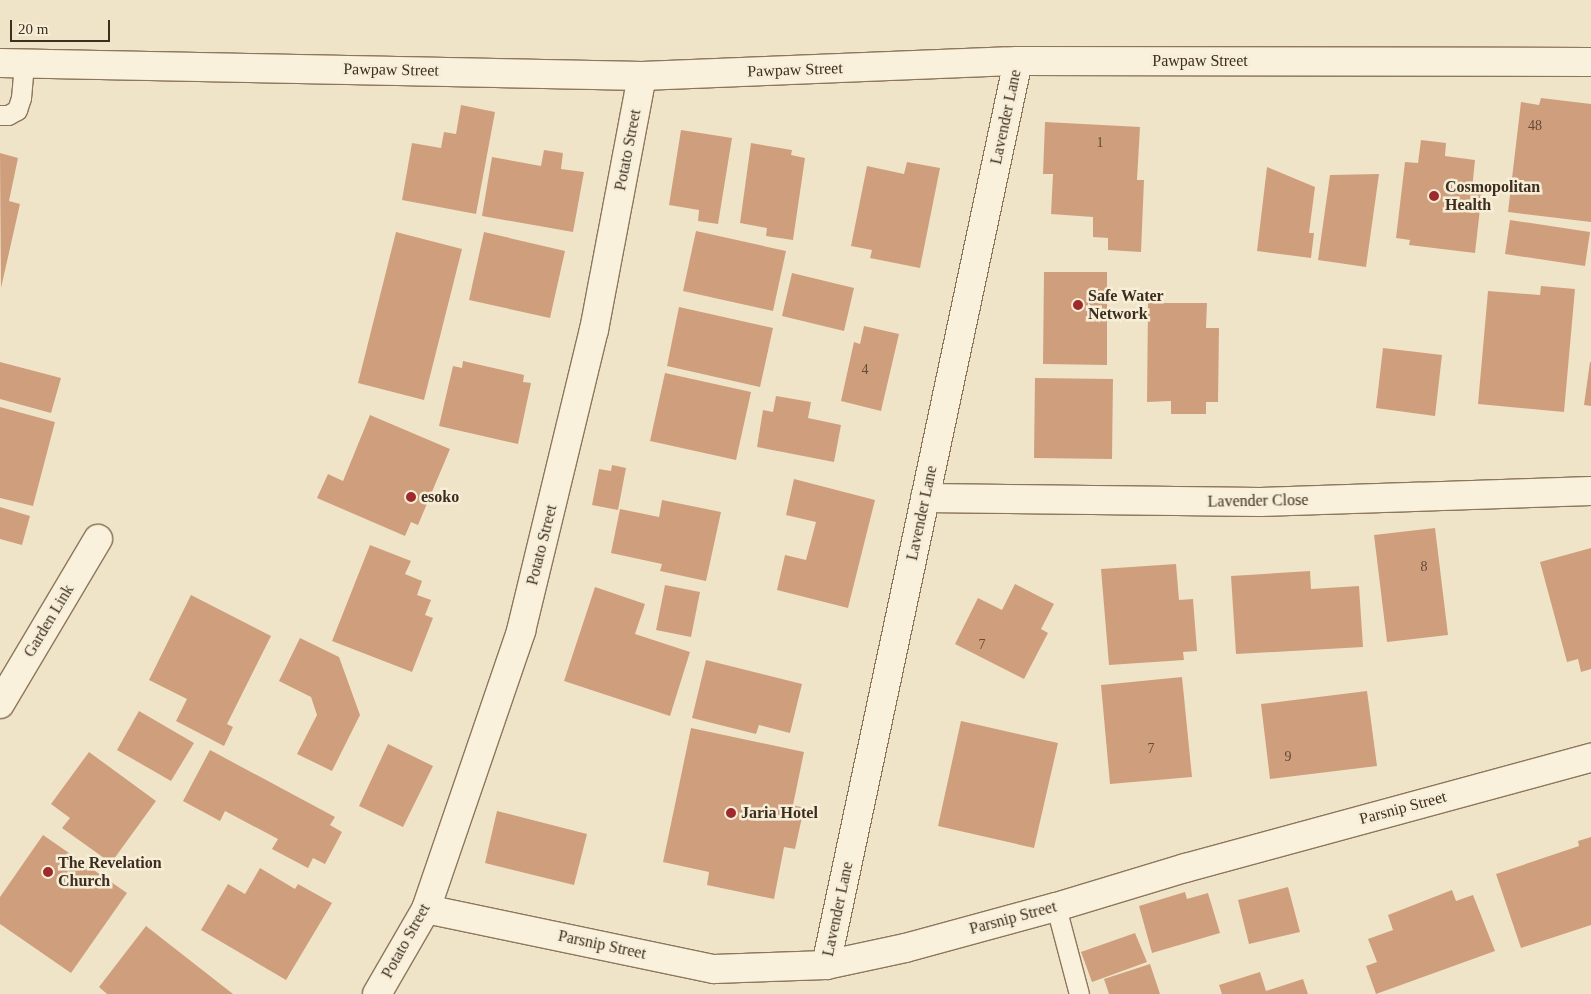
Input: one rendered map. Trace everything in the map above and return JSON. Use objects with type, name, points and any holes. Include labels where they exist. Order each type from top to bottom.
[{"type":"street","name":"Pawpaw Street","points":[[12,63],[642,76],[1018,61],[1591,62]]},
{"type":"street","name":"Lavender Lane","points":[[826,965],[1018,61]]},
{"type":"street","name":"Potato Street","points":[[377,994],[426,909],[521,631],[594,330],[642,76]]},
{"type":"street","name":"Lavender Close","points":[[925,498],[1260,502],[1591,491]]},
{"type":"street","name":"Garden Link","points":[[0,704],[98,539]]},
{"type":"street","name":"Parsnip Street","points":[[426,909],[714,969],[826,965],[905,948],[1056,907],[1185,868],[1591,758]]},
{"type":"lane","points":[[0,115],[8,115],[17,110],[21,98],[12,63]]},
{"type":"lane","points":[[1056,907],[1079,994]]},
{"type":"building","points":[[1541,98],[1591,104],[1591,222],[1508,212],[1521,102],[1539,105]]},
{"type":"building","points":[[461,105],[495,112],[476,214],[402,200],[412,143],[441,148],[444,132],[456,134]]},
{"type":"building","points":[[1045,122],[1140,127],[1137,180],[1144,180],[1141,252],[1108,250],[1108,238],[1093,237],[1093,217],[1051,214],[1053,174],[1043,174]]},
{"type":"building","points":[[681,130],[732,138],[718,224],[698,221],[699,210],[669,205]]},
{"type":"building","points":[[1421,140],[1446,143],[1445,156],[1475,160],[1472,190],[1482,191],[1475,253],[1409,245],[1410,240],[1396,238],[1405,162],[1418,163]]},
{"type":"building","points":[[751,143],[792,150],[791,155],[805,158],[793,240],[766,236],[767,228],[740,223]]},
{"type":"building","points":[[544,150],[563,153],[561,169],[584,172],[573,232],[482,216],[492,157],[541,166]]},
{"type":"building","points":[[0,153],[18,158],[9,201],[20,204],[1,288]]},
{"type":"building","points":[[907,162],[940,168],[920,268],[870,258],[872,250],[851,246],[867,166],[904,174]]},
{"type":"building","points":[[1267,167],[1315,187],[1309,233],[1314,233],[1311,258],[1257,251]]},
{"type":"building","points":[[1379,174],[1366,267],[1318,260],[1330,175]]},
{"type":"building","points":[[1510,220],[1590,232],[1585,266],[1505,254]]},
{"type":"building","points":[[696,231],[786,251],[773,311],[683,291]]},
{"type":"building","points":[[396,232],[462,249],[424,400],[358,383]]},
{"type":"building","points":[[484,232],[565,251],[550,318],[469,300]]},
{"type":"building","points":[[1044,272],[1107,272],[1107,365],[1043,364]]},
{"type":"building","points":[[792,273],[854,288],[844,331],[782,316]]},
{"type":"building","points":[[1541,286],[1575,289],[1564,412],[1478,404],[1488,291],[1540,295]]},
{"type":"building","points":[[1148,303],[1207,303],[1206,328],[1219,328],[1218,402],[1206,402],[1206,414],[1171,414],[1171,401],[1147,402]]},
{"type":"building","points":[[679,307],[773,328],[760,387],[667,366]]},
{"type":"building","points":[[864,326],[899,334],[881,411],[841,401],[854,342],[860,344]]},
{"type":"building","points":[[1383,348],[1442,355],[1435,416],[1376,408]]},
{"type":"building","points":[[463,361],[524,375],[523,382],[531,383],[518,444],[439,426],[453,366],[462,368]]},
{"type":"building","points":[[0,362],[61,378],[51,413],[0,399]]},
{"type":"building","points":[[1591,362],[1591,406],[1584,405]]},
{"type":"building","points":[[665,373],[751,392],[736,460],[650,441]]},
{"type":"building","points":[[1035,378],[1113,379],[1112,459],[1034,458]]},
{"type":"building","points":[[776,396],[811,402],[808,418],[841,425],[834,462],[757,447],[763,410],[773,412]]},
{"type":"building","points":[[0,407],[55,422],[33,506],[0,498]]},
{"type":"building","points":[[370,415],[450,449],[418,525],[411,522],[405,536],[317,498],[328,474],[343,481]]},
{"type":"building","points":[[612,465],[626,468],[618,510],[592,505],[599,469],[611,471]]},
{"type":"building","points":[[794,479],[875,500],[848,608],[777,590],[785,555],[806,560],[816,522],[786,515]]},
{"type":"building","points":[[662,500],[721,512],[706,581],[660,571],[662,564],[611,553],[620,509],[659,517]]},
{"type":"building","points":[[0,507],[30,516],[22,545],[0,539]]},
{"type":"building","points":[[1435,528],[1448,635],[1387,642],[1374,535]]},
{"type":"building","points":[[370,545],[411,561],[405,574],[422,581],[417,595],[431,600],[425,615],[433,618],[412,672],[332,641]]},
{"type":"building","points":[[1591,548],[1591,669],[1581,672],[1578,659],[1567,662],[1540,562]]},
{"type":"building","points":[[1176,564],[1179,600],[1193,599],[1197,651],[1183,652],[1184,660],[1109,665],[1101,569]]},
{"type":"building","points":[[1310,571],[1311,589],[1359,586],[1363,647],[1236,654],[1231,576]]},
{"type":"building","points":[[1015,584],[1054,604],[1041,629],[1048,633],[1024,679],[955,644],[978,598],[1002,610]]},
{"type":"building","points":[[665,585],[700,592],[691,637],[656,630]]},
{"type":"building","points":[[595,587],[645,604],[635,634],[690,652],[670,716],[564,681]]},
{"type":"building","points":[[191,595],[271,636],[227,724],[233,727],[224,746],[176,721],[187,699],[149,680]]},
{"type":"building","points":[[300,638],[339,657],[360,715],[332,771],[297,754],[317,715],[311,697],[279,681]]},
{"type":"building","points":[[706,660],[802,684],[790,733],[759,725],[756,734],[692,718]]},
{"type":"building","points":[[1182,677],[1192,777],[1110,784],[1101,685]]},
{"type":"building","points":[[1367,691],[1377,766],[1270,779],[1261,704]]},
{"type":"building","points":[[139,711],[194,743],[171,781],[117,750]]},
{"type":"building","points":[[961,721],[1058,743],[1034,848],[938,826]]},
{"type":"building","points":[[691,728],[804,752],[793,805],[804,808],[795,849],[784,847],[774,899],[707,885],[709,872],[663,862]]},
{"type":"building","points":[[388,744],[433,766],[403,827],[359,806]]},
{"type":"building","points":[[210,750],[335,817],[330,825],[342,832],[325,864],[313,858],[308,868],[272,849],[278,839],[225,811],[220,821],[183,801]]},
{"type":"building","points":[[89,752],[156,801],[111,863],[62,828],[70,818],[51,804]]},
{"type":"building","points":[[497,811],[587,834],[574,885],[485,863]]},
{"type":"building","points":[[43,835],[127,893],[71,973],[0,924],[0,897]]},
{"type":"building","points":[[1591,837],[1591,925],[1521,948],[1496,874],[1579,846],[1578,841]]},
{"type":"building","points":[[260,868],[295,889],[298,884],[332,903],[286,980],[201,930],[228,884],[245,894]]},
{"type":"building","points":[[1288,887],[1300,932],[1249,944],[1238,900]]},
{"type":"building","points":[[1452,890],[1456,901],[1473,895],[1495,951],[1376,994],[1366,966],[1377,962],[1368,939],[1393,930],[1388,915]]},
{"type":"building","points":[[1185,892],[1187,899],[1208,893],[1220,933],[1152,953],[1139,906]]},
{"type":"building","points":[[146,926],[233,994],[107,994],[99,987]]},
{"type":"building","points":[[1135,933],[1147,962],[1092,982],[1081,952]]},
{"type":"building","points":[[1150,964],[1160,994],[1109,994],[1104,979]]},
{"type":"building","points":[[1260,972],[1266,991],[1303,979],[1308,994],[1222,994],[1219,985]]},
{"type":"place","name":"Cosmopolitan Health","points":[[1434,196]]},
{"type":"place","name":"Safe Water Network","points":[[1078,305]]},
{"type":"place","name":"esoko","points":[[411,497]]},
{"type":"place","name":"Jaria Hotel","points":[[731,813]]},
{"type":"place","name":"The Revelation Church","points":[[48,872]]}]
